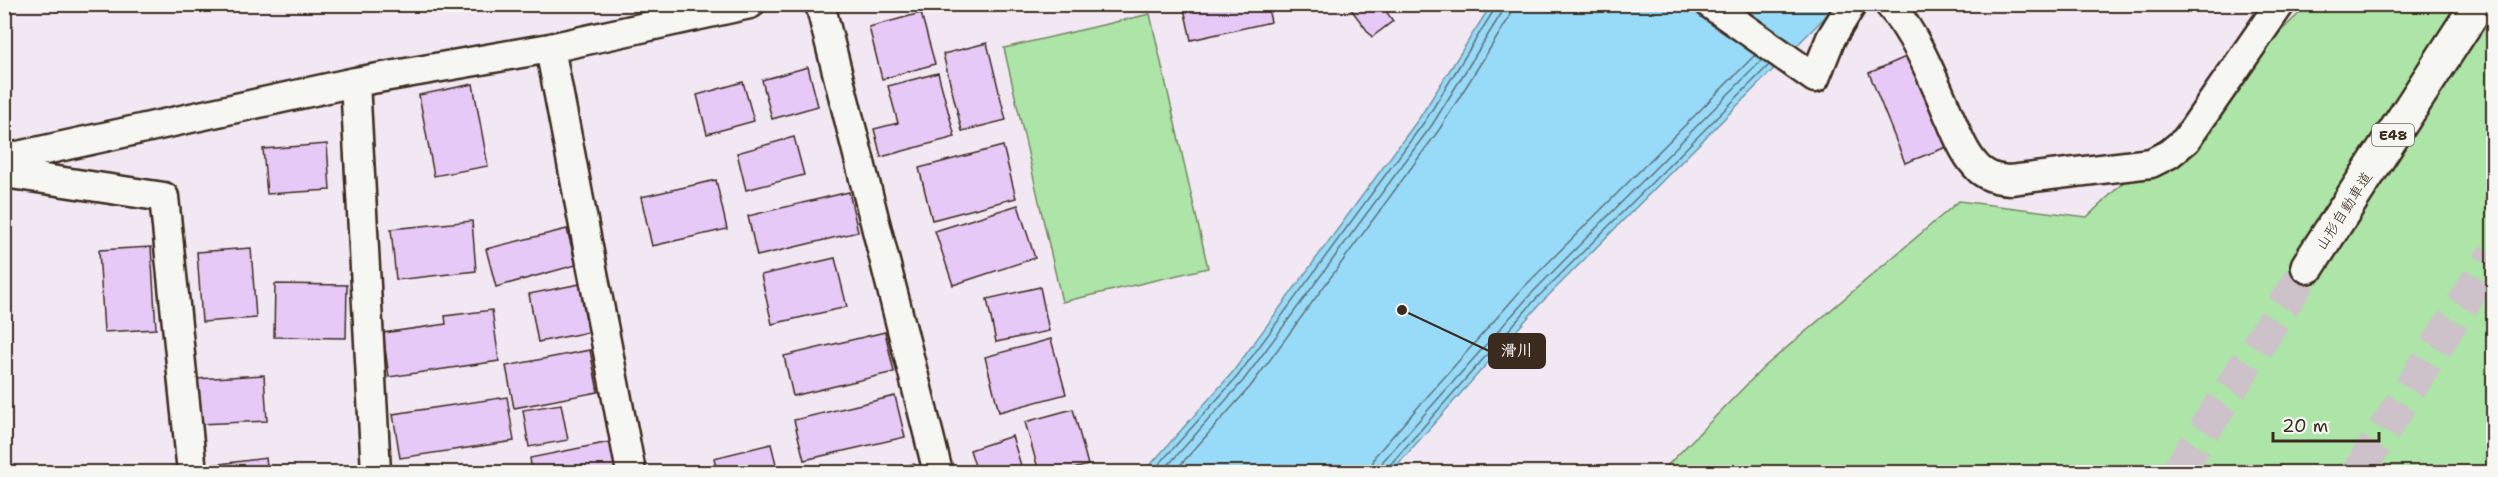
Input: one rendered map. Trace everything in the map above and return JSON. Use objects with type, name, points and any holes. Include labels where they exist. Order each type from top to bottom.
[{"type":"highway","name":"山形自動車道","points":[[2308,266],[2478,4]]},
{"type":"street","points":[[4,159],[355,82],[550,48],[750,4]]},
{"type":"street","points":[[820,4],[938,472]]},
{"type":"street","points":[[1710,4],[1815,78],[1831,38],[1852,4]]},
{"type":"street","points":[[1888,4],[1899,16],[1920,52],[1965,151],[1980,169],[1993,179],[2010,180],[2151,163],[2169,154],[2186,140],[2280,4]]},
{"type":"street","points":[[550,48],[630,472]]},
{"type":"street","points":[[355,82],[376,472]]},
{"type":"street","points":[[4,173],[164,197],[192,472]]},
{"type":"green space","points":[[2308,5],[2493,5],[2493,472],[1661,472],[1764,367],[1959,201],[2087,217]]},
{"type":"green space","points":[[1150,14],[1208,268],[1062,302],[1004,48]]},
{"type":"water","points":[[1491,5],[1837,5],[1540,304],[1391,472],[1144,472],[1232,373],[1420,117]]},
{"type":"building","points":[[1183,4],[1267,4],[1271,22],[1191,40]]},
{"type":"building","points":[[1347,4],[1381,4],[1393,21],[1372,37]]},
{"type":"building","points":[[921,13],[935,64],[882,79],[869,27]]},
{"type":"building","points":[[987,43],[1006,120],[962,131],[943,54]]},
{"type":"building","points":[[1915,53],[1952,145],[1905,163],[1869,73]]},
{"type":"building","points":[[808,67],[818,106],[772,119],[762,80]]},
{"type":"building","points":[[938,73],[955,137],[881,157],[874,129],[898,123],[888,86]]},
{"type":"building","points":[[743,82],[754,121],[707,134],[697,95]]},
{"type":"building","points":[[473,84],[488,166],[434,176],[419,95]]},
{"type":"building","points":[[794,137],[804,175],[746,190],[737,153]]},
{"type":"building","points":[[327,144],[330,190],[267,194],[263,149]]},
{"type":"building","points":[[1003,146],[1016,198],[932,220],[919,168]]},
{"type":"building","points":[[716,180],[727,229],[652,246],[641,197]]},
{"type":"building","points":[[849,192],[858,232],[757,256],[748,216]]},
{"type":"building","points":[[1018,205],[1035,258],[953,285],[935,231]]},
{"type":"building","points":[[472,221],[476,271],[396,280],[391,229]]},
{"type":"building","points":[[567,229],[576,265],[496,287],[486,249]]},
{"type":"building","points":[[151,247],[156,329],[104,332],[99,250]]},
{"type":"building","points":[[251,248],[256,318],[202,322],[197,252]]},
{"type":"building","points":[[835,258],[847,307],[772,324],[761,275]]},
{"type":"building","points":[[585,283],[594,331],[538,342],[529,294]]},
{"type":"building","points":[[275,284],[347,285],[346,338],[274,337]]},
{"type":"building","points":[[1040,287],[1049,331],[996,342],[987,299]]},
{"type":"building","points":[[492,310],[499,361],[389,377],[383,333],[446,324],[445,316]]},
{"type":"building","points":[[885,332],[894,372],[793,396],[784,356]]},
{"type":"building","points":[[1051,339],[1066,394],[999,412],[985,357]]},
{"type":"building","points":[[590,350],[598,392],[514,408],[506,366]]},
{"type":"building","points":[[264,375],[267,421],[199,424],[196,379]]},
{"type":"building","points":[[895,396],[905,437],[804,460],[794,420]]},
{"type":"building","points":[[507,397],[514,441],[400,458],[393,414]]},
{"type":"building","points":[[561,404],[568,440],[529,447],[523,410]]},
{"type":"building","points":[[1073,409],[1088,465],[1062,472],[1039,472],[1025,422]]},
{"type":"building","points":[[1012,436],[1023,472],[977,472],[970,450]]},
{"type":"building","points":[[610,442],[616,472],[532,472],[530,458]]},
{"type":"building","points":[[771,444],[778,472],[717,472],[714,458]]},
{"type":"building","points":[[266,458],[268,472],[205,472],[204,466]]},
{"type":"building","points":[[914,464],[916,472],[870,472]]},
{"type":"tunnel","points":[[2358,472],[2494,254]]},
{"type":"tunnel","points":[[2178,472],[2308,266]]},
{"type":"place","name":"滑川","points":[[1402,310]]}]
